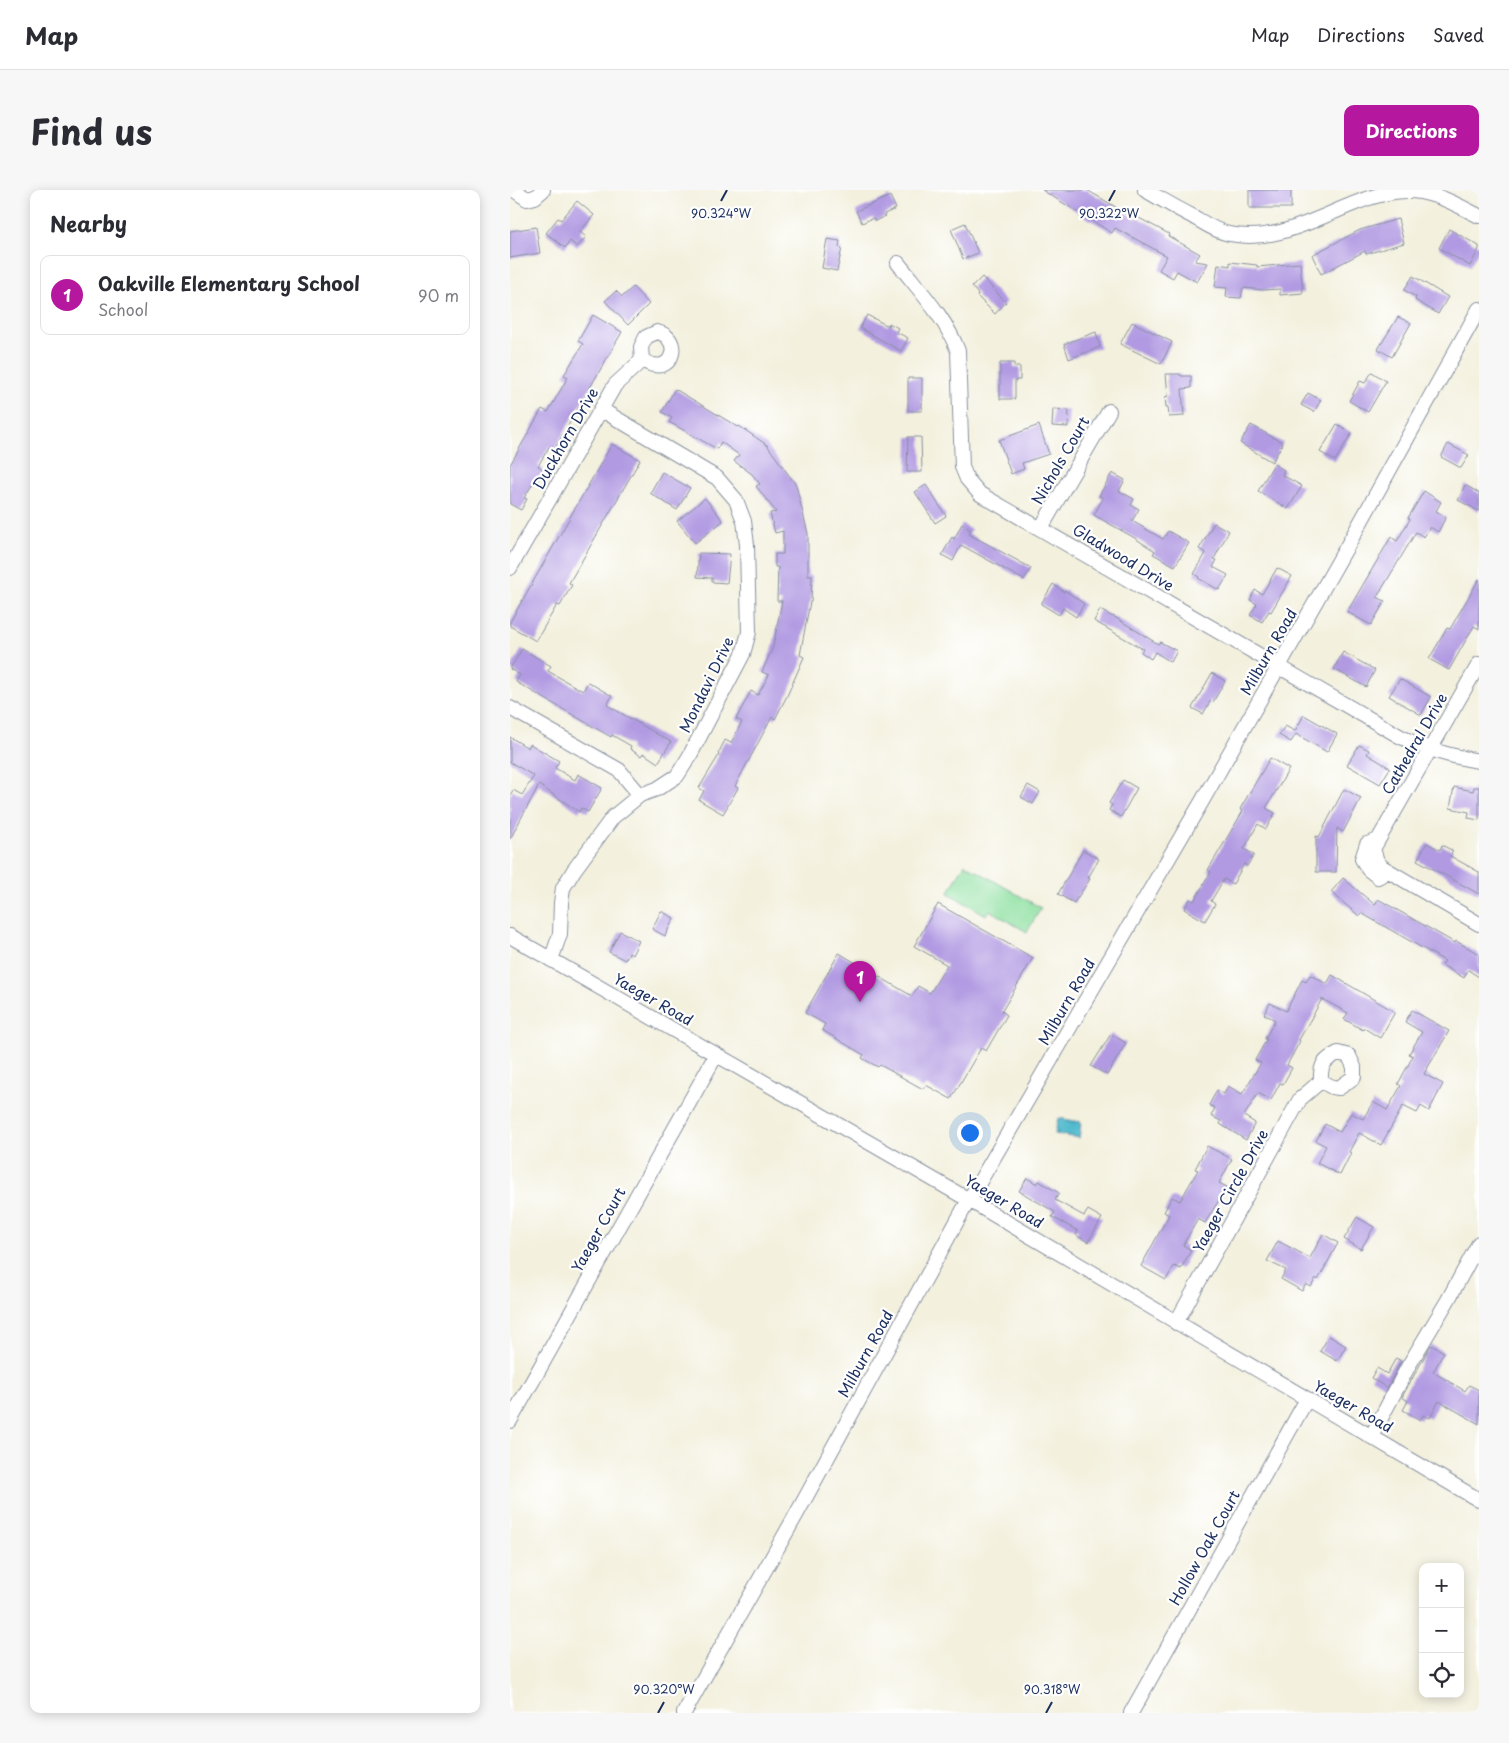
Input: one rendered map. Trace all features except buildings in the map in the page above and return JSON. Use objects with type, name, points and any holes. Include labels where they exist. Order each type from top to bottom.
[{"type":"street","points":[[514,190],[527,199],[534,198],[543,190]]},
{"type":"street","points":[[1145,190],[1217,230],[1241,236],[1276,234],[1374,195],[1402,190],[1424,192],[1444,198],[1479,216]]},
{"type":"street","name":"Gladwood Drive","points":[[898,263],[954,339],[958,351],[962,467],[966,479],[982,496],[1041,528],[1401,737],[1446,755],[1479,761]]},
{"type":"street","name":"Milburn Road","points":[[684,1713],[970,1200],[1278,667],[1479,309]]},
{"type":"street","name":"Duckhorn Drive","points":[[510,568],[615,385],[642,360]]},
{"type":"street","name":"Mondavi Drive","points":[[552,960],[560,934],[561,903],[564,888],[574,870],[613,817],[640,795],[657,789],[677,776],[689,757],[743,654],[749,632],[747,545],[744,521],[736,500],[717,478],[602,410]]},
{"type":"street","name":"Nichols Court","points":[[1041,528],[1109,411]]},
{"type":"street","name":"Cathedral Drive","points":[[1479,664],[1373,849],[1377,861],[1388,870],[1479,924]]},
{"type":"street","points":[[510,708],[619,770],[640,795]]},
{"type":"street","name":"Yaeger Road","points":[[510,936],[970,1200],[1479,1500]]},
{"type":"street","name":"Yaeger Court","points":[[510,1421],[716,1055]]},
{"type":"street","name":"Yaeger Circle Drive","points":[[1176,1323],[1300,1099],[1321,1080]]},
{"type":"street","points":[[1371,1437],[1409,1365],[1479,1243]]},
{"type":"street","name":"Hollow Oak Court","points":[[1131,1713],[1307,1399]]},
{"type":"green space","points":[[965,864],[1041,908],[1027,932],[989,910],[986,915],[948,893]]},
{"type":"water","points":[[1058,1118],[1081,1122],[1079,1138],[1055,1134]]},
{"type":"place","name":"Oakville Elementary School","points":[[860,1002]]}]
